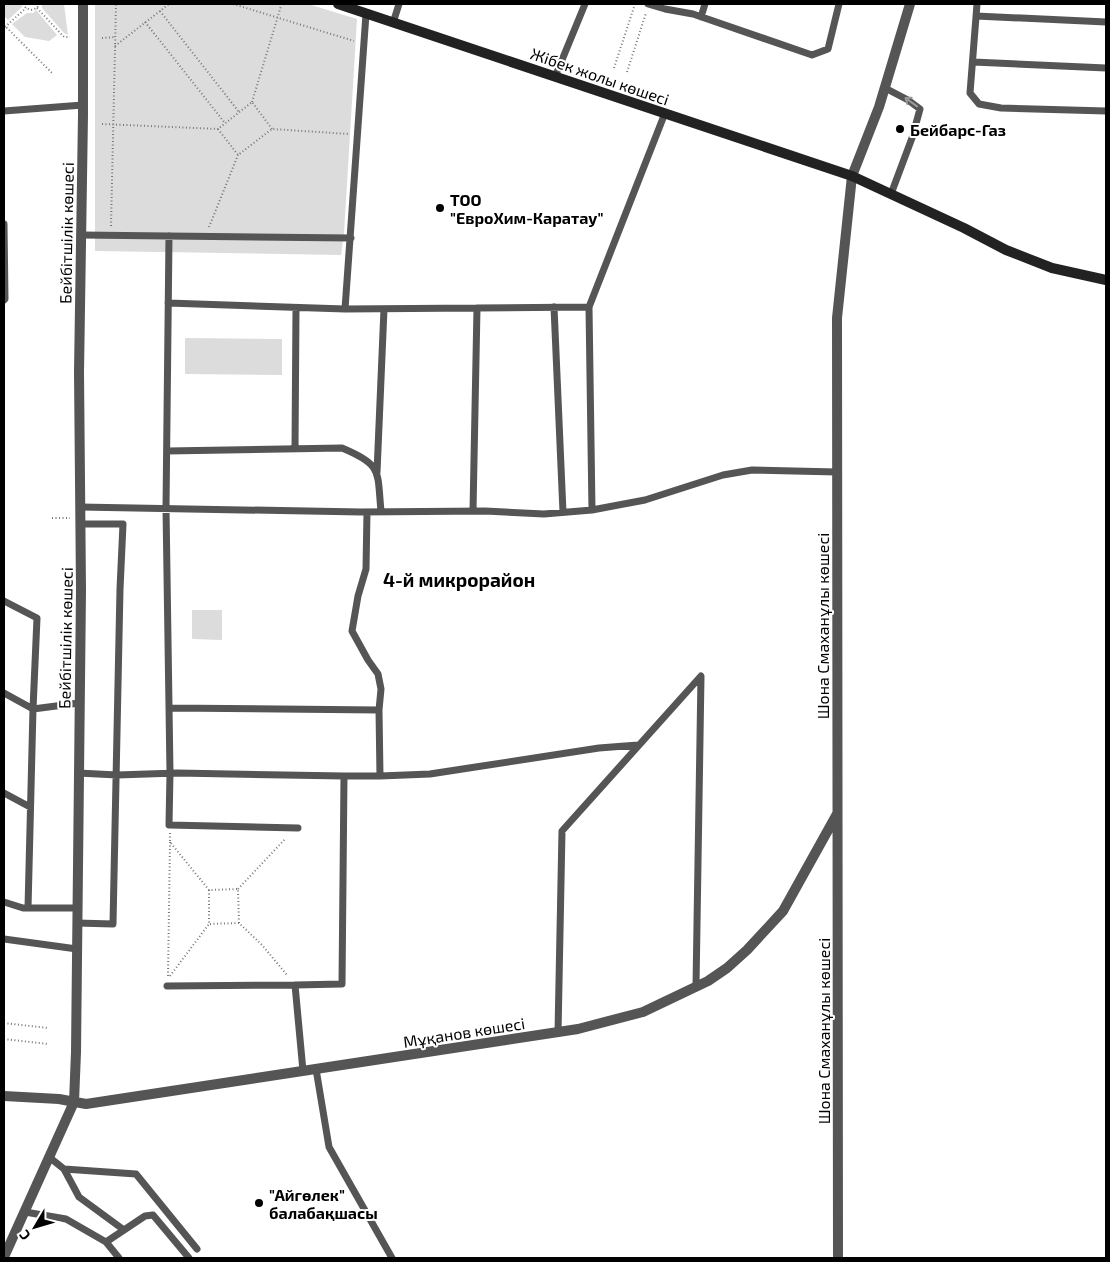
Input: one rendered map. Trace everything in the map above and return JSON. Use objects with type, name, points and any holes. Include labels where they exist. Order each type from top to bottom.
[{"type":"main road","name":"Жібек жолы көшесі","points":[[338,4],[852,176],[1006,250],[1052,268],[1106,280]]},
{"type":"street","name":"Бейбітшілік көшесі","points":[[4,1257],[74,1102],[79,703],[82,4]]},
{"type":"street","name":"Шона Смаханұлы көшесі","points":[[838,1258],[837,318],[852,176],[885,88],[910,4]]},
{"type":"street","name":"Мұқанов көшесі","points":[[4,1096],[59,1099],[86,1104],[578,1030],[642,1012],[708,980],[727,968],[747,950],[783,911],[837,814]]},
{"type":"lane","points":[[393,23],[399,4]]},
{"type":"lane","points":[[555,77],[585,4]]},
{"type":"lane","points":[[648,4],[701,16],[812,54],[828,49],[839,4]]},
{"type":"lane","points":[[701,16],[705,4]]},
{"type":"lane","points":[[977,4],[970,93],[979,104],[1001,108],[1106,111]]},
{"type":"lane","points":[[345,309],[366,14]]},
{"type":"lane","points":[[976,16],[1106,22]]},
{"type":"lane","points":[[973,62],[1106,68]]},
{"type":"lane","points":[[885,88],[908,100],[920,109],[892,194]]},
{"type":"lane","points":[[4,111],[83,105]]},
{"type":"lane","points":[[592,510],[589,307],[665,114]]},
{"type":"lane","points":[[4,224],[4,300]]},
{"type":"lane","points":[[82,236],[351,238]]},
{"type":"lane","points":[[169,236],[166,508],[169,825],[298,828]]},
{"type":"lane","points":[[168,303],[345,309],[589,307]]},
{"type":"lane","points":[[554,307],[563,512]]},
{"type":"lane","points":[[295,449],[296,308]]},
{"type":"lane","points":[[472,511],[477,308]]},
{"type":"lane","points":[[381,512],[377,472],[384,309]]},
{"type":"lane","points":[[167,451],[342,448],[361,456],[377,472]]},
{"type":"lane","points":[[80,507],[367,512],[472,511],[544,514],[592,510],[645,500],[722,475],[752,470],[837,472]]},
{"type":"lane","points":[[367,512],[366,569],[358,596],[352,631],[378,674],[381,689],[379,710],[380,776]]},
{"type":"lane","points":[[77,923],[114,924],[123,524],[80,524]]},
{"type":"lane","points":[[4,601],[37,618],[28,908]]},
{"type":"lane","points":[[558,1032],[562,831],[701,676],[696,986]]},
{"type":"lane","points":[[4,693],[33,708],[79,703]]},
{"type":"lane","points":[[169,708],[379,710]]},
{"type":"lane","points":[[78,773],[117,775],[170,773],[344,776],[430,774],[599,748],[638,745]]},
{"type":"lane","points":[[167,986],[342,984],[344,776]]},
{"type":"lane","points":[[4,793],[30,807]]},
{"type":"lane","points":[[4,902],[24,908],[77,908]]},
{"type":"lane","points":[[4,939],[77,949]]},
{"type":"lane","points":[[296,985],[303,1071]]},
{"type":"lane","points":[[316,1069],[329,1148],[392,1258]]},
{"type":"lane","points":[[49,1157],[64,1170],[78,1197],[124,1230]]},
{"type":"lane","points":[[64,1170],[136,1174],[197,1249]]},
{"type":"lane","points":[[25,1212],[66,1219],[106,1242],[119,1258]]},
{"type":"lane","points":[[106,1242],[145,1216],[153,1215],[189,1258]]},
{"type":"path","points":[[23,4],[31,10],[37,8],[39,4]]},
{"type":"path","points":[[111,236],[116,4]]},
{"type":"path","points":[[115,46],[169,4]]},
{"type":"path","points":[[233,4],[363,44]]},
{"type":"path","points":[[614,68],[635,4]]},
{"type":"path","points":[[627,72],[648,4]]},
{"type":"path","points":[[102,124],[218,128],[252,102],[281,6]]},
{"type":"path","points":[[26,8],[4,26],[52,73]]},
{"type":"path","points":[[37,8],[64,37],[70,37]]},
{"type":"path","points":[[160,11],[239,112]]},
{"type":"path","points":[[145,22],[225,123]]},
{"type":"path","points":[[102,38],[115,37]]},
{"type":"path","points":[[252,102],[272,129]]},
{"type":"path","points":[[218,128],[238,155]]},
{"type":"path","points":[[205,236],[238,155],[272,129],[358,135]]},
{"type":"path","points":[[169,825],[168,978],[209,924],[208,890],[170,842]]},
{"type":"path","points":[[238,923],[238,889],[287,837],[298,828]]},
{"type":"path","points":[[208,890],[238,889]]},
{"type":"path","points":[[209,924],[238,923],[262,945],[296,985]]},
{"type":"path","points":[[4,1023],[48,1028]]},
{"type":"path","points":[[4,1039],[48,1044]]},
{"type":"shaded area","points":[[4,4],[21,4],[22,7],[8,20],[4,16]]},
{"type":"shaded area","points":[[42,4],[64,4],[68,35],[42,8]]},
{"type":"shaded area","points":[[95,4],[308,4],[357,19],[344,233],[341,255],[95,251]]},
{"type":"shaded area","points":[[36,10],[57,35],[49,41],[25,37],[12,24],[27,13],[33,13]]},
{"type":"shaded area","points":[[185,338],[282,339],[282,375],[185,374]]},
{"type":"shaded area","points":[[192,610],[222,610],[222,640],[192,639]]},
{"type":"place","name":"Бейбарс-Газ","points":[[900,129]]},
{"type":"place","name":"ТОО \"ЕвроХим-Каратау\"","points":[[440,208]]},
{"type":"place","name":"\"Айгөлек\" балабақшасы","points":[[259,1203]]},
{"type":"district","name":"4-й микрорайон","points":[[459,579]]}]
